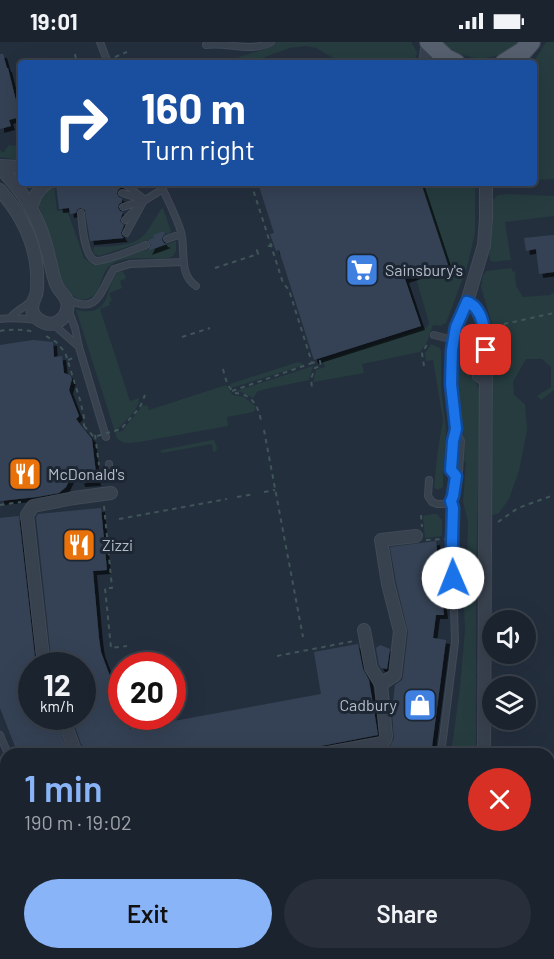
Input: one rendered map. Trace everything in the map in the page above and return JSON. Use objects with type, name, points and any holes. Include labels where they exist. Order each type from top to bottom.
[{"type":"main road","points":[[429,42],[450,60]]},
{"type":"street","points":[[426,60],[429,42]]},
{"type":"street","points":[[0,167],[18,168]]},
{"type":"street","points":[[0,167],[31,208],[44,239],[64,299],[64,317],[53,324],[43,323],[38,327],[32,303],[35,296],[35,258],[32,244],[20,218],[0,190]]},
{"type":"street","points":[[31,208],[33,199],[43,186]]},
{"type":"street","points":[[484,748],[486,350],[484,329],[477,307],[467,302],[484,245],[486,186]]},
{"type":"street","points":[[35,296],[47,288],[64,299]]},
{"type":"street","points":[[42,652],[27,515],[33,506],[111,494]]},
{"type":"street","points":[[381,684],[395,675],[400,631],[388,584],[381,540],[416,536]]},
{"type":"street","points":[[356,748],[382,743],[386,736],[381,684],[371,668],[365,636]]},
{"type":"street","points":[[68,730],[74,748]]},
{"type":"lane","points":[[100,42],[110,60]]},
{"type":"lane","points":[[206,45],[214,43],[257,47],[271,42]]},
{"type":"lane","points":[[128,186],[145,200]]},
{"type":"lane","points":[[125,220],[161,186],[181,234],[185,272],[196,286]]},
{"type":"lane","points":[[122,193],[145,200]]},
{"type":"lane","points":[[123,207],[145,200]]},
{"type":"lane","points":[[126,233],[145,200]]},
{"type":"lane","points":[[83,219],[89,254],[94,260],[147,245]]},
{"type":"lane","points":[[167,239],[181,234]]},
{"type":"lane","points":[[64,299],[80,305],[94,302],[102,293],[114,269],[120,266],[184,262]]},
{"type":"lane","points":[[11,317],[25,308],[35,296]]},
{"type":"lane","points":[[64,299],[75,328],[106,437]]},
{"type":"lane","points":[[440,748],[455,642],[453,508],[451,501],[456,476],[459,472],[461,441],[456,429],[451,384],[453,340],[467,302]]},
{"type":"lane","points":[[0,319],[11,317],[38,327]]},
{"type":"lane","points":[[53,324],[79,347]]},
{"type":"lane","points":[[434,335],[453,340]]},
{"type":"lane","points":[[109,464],[110,476]]},
{"type":"lane","points":[[429,480],[428,496],[432,502],[443,504],[451,501]]},
{"type":"path","points":[[110,60],[127,52]]},
{"type":"path","points":[[75,54],[76,59]]},
{"type":"path","points":[[252,186],[312,363]]},
{"type":"path","points":[[215,268],[258,254],[258,250]]},
{"type":"path","points":[[484,329],[554,313]]},
{"type":"path","points":[[0,331],[27,330],[38,327]]},
{"type":"path","points":[[182,337],[210,328]]},
{"type":"path","points":[[47,336],[65,352],[80,400],[84,426],[94,437],[121,429],[140,407],[145,395]]},
{"type":"path","points":[[424,366],[422,353],[429,342]]},
{"type":"path","points":[[232,391],[320,361],[321,366],[315,368],[311,379],[312,388]]},
{"type":"path","points":[[223,369],[230,389],[251,399],[256,404],[261,420]]},
{"type":"path","points":[[264,430],[303,637]]},
{"type":"path","points":[[264,492],[275,490]]},
{"type":"path","points":[[237,496],[254,494]]},
{"type":"path","points":[[485,536],[498,521],[512,511],[554,495]]},
{"type":"path","points":[[119,519],[227,499]]},
{"type":"path","points":[[0,505],[24,502],[33,506]]},
{"type":"path","points":[[416,536],[425,540],[444,538],[452,542]]},
{"type":"path","points":[[277,656],[356,640],[365,636]]},
{"type":"path","points":[[122,647],[127,646]]},
{"type":"path","points":[[385,740],[395,747],[401,748]]},
{"type":"green space","points":[[276,42],[411,42],[417,52],[415,60],[337,60],[316,48],[306,46],[290,48],[261,60],[230,60],[265,49]]},
{"type":"green space","points":[[442,42],[518,42],[499,55],[480,58],[460,54]]},
{"type":"green space","points":[[546,42],[554,42],[554,179],[537,180],[537,60],[535,60]]},
{"type":"green space","points":[[9,145],[18,146],[18,160],[0,157],[0,150],[3,153]]},
{"type":"green space","points":[[54,186],[57,211],[67,210],[84,258],[93,265],[99,265],[147,248],[149,251],[176,241],[176,251],[169,258],[132,259],[112,264],[104,274],[98,291],[89,298],[81,300],[73,296],[60,278],[54,249],[39,207],[40,199],[46,190]]},
{"type":"green space","points":[[422,186],[475,186],[475,233],[467,267],[446,323],[440,326],[433,325],[427,342],[420,352],[362,364],[364,373],[313,382],[316,370],[325,367],[323,361],[427,327],[429,323],[415,275],[448,265]]},
{"type":"green space","points":[[498,195],[554,196],[554,216],[505,222],[511,260],[493,262],[489,255],[493,221],[492,200]]},
{"type":"green space","points":[[163,208],[171,231],[169,234],[164,231],[153,235],[154,238],[99,256],[94,254],[94,247],[122,245],[140,238]]},
{"type":"green space","points":[[512,268],[515,272],[516,286],[523,297],[550,295],[554,292],[554,390],[541,400],[537,396],[551,387],[551,367],[542,359],[526,359],[513,382],[514,395],[525,404],[527,430],[519,471],[509,499],[499,513],[490,516],[493,327],[481,287],[486,271]]},
{"type":"green space","points":[[118,271],[123,272],[126,277],[120,281],[122,288],[109,293],[112,301],[109,302],[110,305],[100,309],[130,401],[139,398],[135,410],[118,428],[118,432],[122,431],[143,405],[148,406],[149,410],[226,385],[233,395],[244,397],[255,406],[253,412],[227,417],[228,426],[133,443],[124,443],[117,438],[76,310],[96,310],[102,305]]},
{"type":"green space","points":[[469,325],[476,328],[479,334],[473,362],[474,377],[480,391],[476,582],[476,748],[452,748],[465,630],[463,581],[467,564],[468,521],[463,502],[466,462],[464,461],[458,377],[460,344],[464,327]]},
{"type":"green space","points":[[431,344],[440,348],[441,351],[441,388],[446,429],[443,487],[439,489],[434,487],[443,420],[433,360],[426,361],[425,353]]},
{"type":"green space","points":[[298,362],[305,365],[231,388],[230,384]]},
{"type":"green space","points":[[313,366],[309,380],[258,391],[253,398],[236,391]]},
{"type":"green space","points":[[214,440],[217,448],[213,452],[212,444],[160,452],[162,450]]},
{"type":"green space","points":[[437,514],[442,520],[442,536],[425,538],[423,516]]},
{"type":"building","points":[[0,54],[3,54],[18,109],[18,118],[9,120],[11,126],[0,129]]},
{"type":"building","points":[[56,186],[120,186],[117,194],[122,198],[122,202],[118,208],[123,212],[120,221],[124,225],[121,233],[124,238],[90,241],[85,210],[80,208],[76,213],[70,214],[69,208],[59,209]]},
{"type":"building","name":"Sainsbury's","points":[[259,186],[422,186],[448,265],[405,279],[421,326],[314,360],[279,250],[276,251],[270,234],[274,233]]},
{"type":"building","points":[[164,231],[162,240],[167,244],[148,251],[151,245],[148,240],[154,238],[153,235]]},
{"type":"building","points":[[554,235],[554,272],[539,274],[536,249],[526,251],[524,238]]},
{"type":"building","points":[[33,340],[53,342],[54,357],[62,356],[64,373],[70,375],[72,379],[69,390],[79,416],[76,419],[92,439],[97,482],[81,483],[77,465],[66,487],[59,493],[0,501],[0,345]]},
{"type":"building","points":[[101,508],[107,570],[93,571],[101,652],[108,671],[108,730],[186,730],[186,719],[321,694],[314,652],[358,644],[363,669],[369,680],[378,735],[318,748],[85,748],[81,744],[76,730],[96,730],[96,652],[50,652],[36,517],[38,514]]},
{"type":"building","points":[[19,516],[34,652],[18,652],[18,730],[60,730],[67,748],[16,748],[0,708],[0,518]]},
{"type":"building","points":[[436,541],[444,615],[436,615],[433,638],[446,640],[432,748],[388,748],[394,738],[392,711],[395,685],[402,680],[403,676],[408,632],[390,547]]},
{"type":"building","points":[[380,645],[390,649],[387,669],[379,665],[376,648]]},
{"type":"place","name":"Sainsbury's","points":[[362,270]]},
{"type":"place","name":"McDonald's","points":[[25,474]]},
{"type":"place","name":"Zizzi","points":[[79,545]]},
{"type":"place","name":"Cadbury","points":[[420,705]]},
{"type":"route","points":[[453,578],[453,508],[451,501],[456,476],[451,470],[456,429],[451,384],[452,350],[456,327],[467,302],[477,307],[484,329],[486,350]]}]
